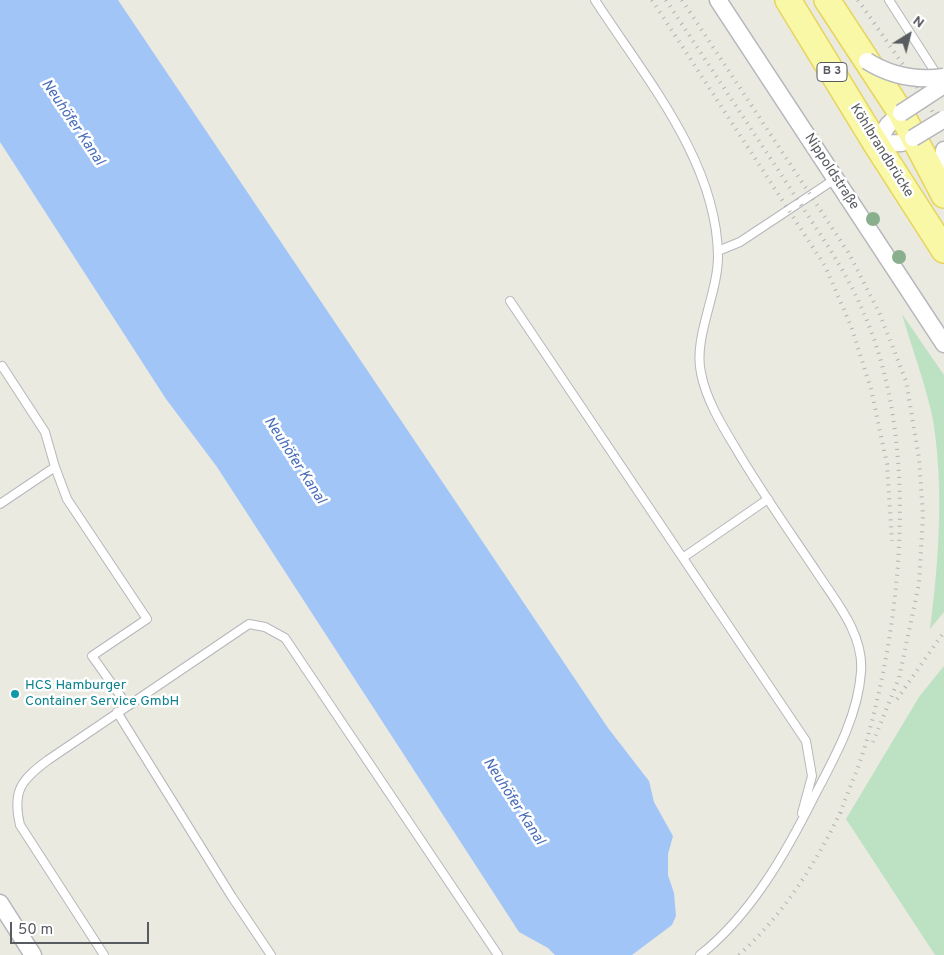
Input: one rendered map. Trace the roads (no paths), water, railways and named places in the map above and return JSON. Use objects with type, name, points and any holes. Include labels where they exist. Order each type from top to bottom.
[{"type":"main road","name":"Köhlbrandbrücke","points":[[788,0],[876,144],[944,250]]},
{"type":"main road","name":"B 3","points":[[827,0],[900,113],[943,194]]},
{"type":"street","name":"Nippoldstraße","points":[[718,0],[944,344]]},
{"type":"street","points":[[867,61],[886,71],[910,78],[944,77]]},
{"type":"street","points":[[876,144],[888,125],[900,113],[944,86]]},
{"type":"street","points":[[876,144],[900,143],[913,138],[944,119]]},
{"type":"street","points":[[943,194],[944,150]]},
{"type":"street","points":[[0,903],[33,955]]},
{"type":"lane","points":[[594,0],[682,132],[697,164],[706,191],[718,251],[718,276],[702,340],[700,371],[709,398],[723,427],[844,614],[858,643],[862,670],[854,712],[797,832],[765,883],[738,917],[700,955]]},
{"type":"lane","points":[[889,0],[944,86]]},
{"type":"lane","points":[[718,251],[740,242],[835,179]]},
{"type":"lane","points":[[510,301],[806,741],[812,776],[797,832]]},
{"type":"lane","points":[[0,367],[2,366],[46,432],[55,467],[68,499],[146,620],[92,656],[127,705]]},
{"type":"lane","points":[[0,504],[55,467]]},
{"type":"lane","points":[[684,557],[768,499]]},
{"type":"lane","points":[[104,955],[20,825],[16,806],[19,787],[30,774],[117,712],[249,624],[265,627],[285,638],[498,955]]},
{"type":"lane","points":[[117,712],[232,897],[271,955]]},
{"type":"water","name":"Neuhöfer Kanal","points":[[0,0],[118,0],[608,728],[649,781],[654,802],[673,836],[668,854],[668,875],[674,893],[676,916],[672,925],[632,955],[555,955],[548,948],[519,932],[217,467],[166,399],[0,142]]},
{"type":"railway","points":[[652,0],[825,266],[851,326],[871,389],[887,464],[892,541]]},
{"type":"railway","points":[[666,0],[839,264],[865,316],[882,365],[893,418],[899,472],[900,528],[896,584],[889,640],[879,693],[866,743],[840,814]]},
{"type":"railway","points":[[682,0],[848,252],[879,312],[906,381],[919,458],[923,515],[919,584],[899,678],[871,747]]},
{"type":"railway","points":[[858,0],[904,66],[944,130]]},
{"type":"railway","points":[[897,699],[944,632]]},
{"type":"railway","points":[[739,955],[770,923],[798,887],[822,849],[842,809]]},
{"type":"place","name":"HCS Hamburger Container Service GmbH","points":[[15,694]]}]
